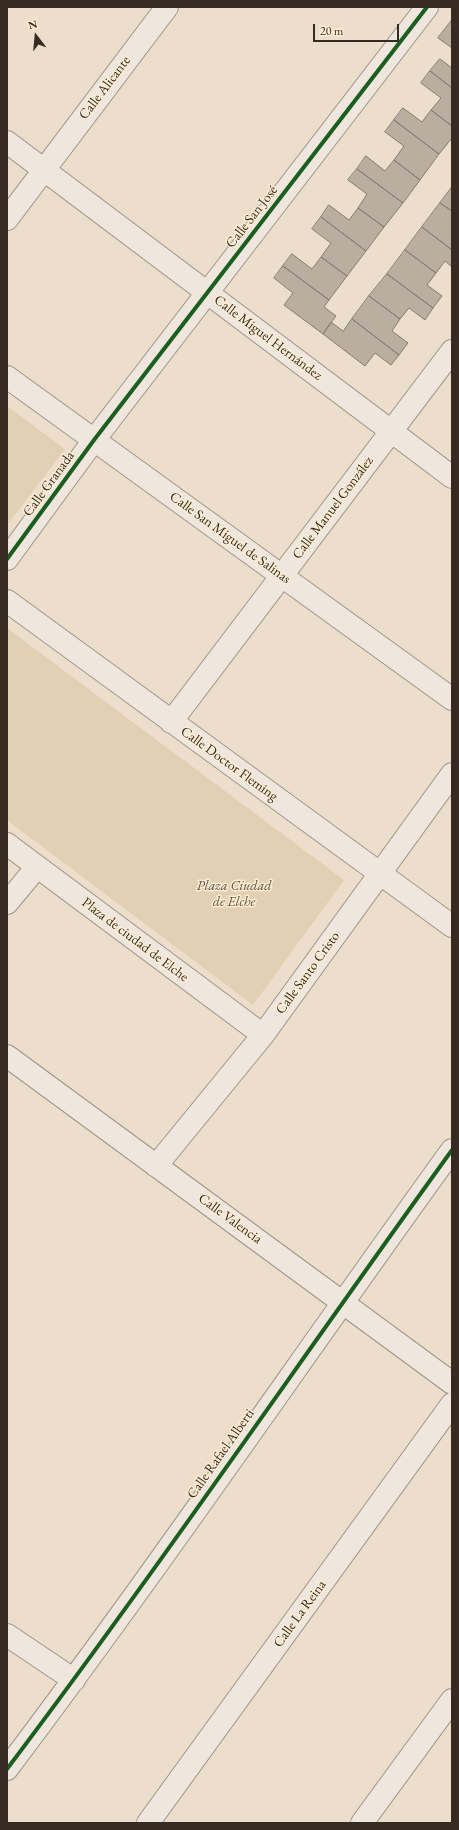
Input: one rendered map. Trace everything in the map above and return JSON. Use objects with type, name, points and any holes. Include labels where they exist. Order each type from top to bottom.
[{"type":"street","name":"Calle Alicante","points":[[7,219],[43,169],[167,7]]},
{"type":"street","name":"Calle San José","points":[[94,440],[427,7]]},
{"type":"street","name":"Calle Miguel Hernández","points":[[7,142],[452,477]]},
{"type":"street","name":"Calle Manuel González","points":[[172,722],[452,351]]},
{"type":"street","name":"Calle San Miguel de Salinas","points":[[7,377],[452,699]]},
{"type":"street","name":"Calle Granada","points":[[7,560],[94,440]]},
{"type":"street","name":"Calle Doctor Fleming","points":[[7,601],[452,926]]},
{"type":"street","name":"Calle Santo Cristo","points":[[156,1166],[263,1035],[452,774]]},
{"type":"street","name":"Plaza de ciudad de Elche","points":[[7,844],[263,1035]]},
{"type":"street","points":[[7,903],[37,867]]},
{"type":"street","name":"Calle Valencia","points":[[7,1056],[452,1383]]},
{"type":"street","name":"Calle Rafael Alberti","points":[[7,1769],[74,1680],[342,1302],[452,1150]]},
{"type":"street","name":"Calle La Reina","points":[[148,1823],[452,1404]]},
{"type":"street","points":[[7,1635],[74,1680]]},
{"type":"street","points":[[362,1823],[452,1700]]},
{"type":"green space","points":[[7,406],[65,449],[7,525]]},
{"type":"green space","name":"Plaza Ciudad de Elche","points":[[7,628],[344,880],[253,1005],[7,820]]},
{"type":"building","points":[[452,20],[452,48],[438,38]]},
{"type":"building","points":[[440,59],[452,68],[452,88],[430,71]]},
{"type":"building","points":[[430,71],[452,88],[452,126],[431,110],[441,98],[421,83]]},
{"type":"building","points":[[403,108],[422,122],[431,110],[452,126],[452,138],[439,154],[394,120]]},
{"type":"building","points":[[394,120],[439,154],[420,180],[394,160],[404,146],[385,132]]},
{"type":"building","points":[[366,156],[385,171],[394,160],[420,180],[403,203],[357,169]]},
{"type":"building","points":[[357,169],[403,203],[384,227],[358,208],[367,194],[348,180]]},
{"type":"building","points":[[452,187],[452,211],[440,203]]},
{"type":"building","points":[[440,203],[452,211],[452,250],[422,227]]},
{"type":"building","points":[[329,205],[349,220],[358,208],[384,227],[366,251],[321,217]]},
{"type":"building","points":[[321,217],[366,251],[347,276],[321,257],[331,243],[312,229]]},
{"type":"building","points":[[422,227],[452,250],[452,267],[445,261],[436,273],[405,250]]},
{"type":"building","points":[[405,250],[436,273],[427,285],[442,296],[433,308],[387,274]]},
{"type":"building","points":[[292,254],[312,269],[321,257],[347,276],[329,300],[283,266]]},
{"type":"building","points":[[283,266],[329,300],[324,307],[336,316],[323,334],[284,305],[293,293],[274,278]]},
{"type":"building","points":[[387,274],[433,308],[425,320],[409,308],[400,319],[369,296]]},
{"type":"building","points":[[369,296],[400,319],[392,331],[408,343],[399,355],[352,319]]},
{"type":"building","points":[[352,319],[399,355],[391,365],[375,353],[365,366],[323,334],[331,322],[343,331]]},
{"type":"cycle path","points":[[7,559],[94,440],[427,7]]},
{"type":"cycle path","points":[[7,1769],[120,1616],[452,1150]]}]
